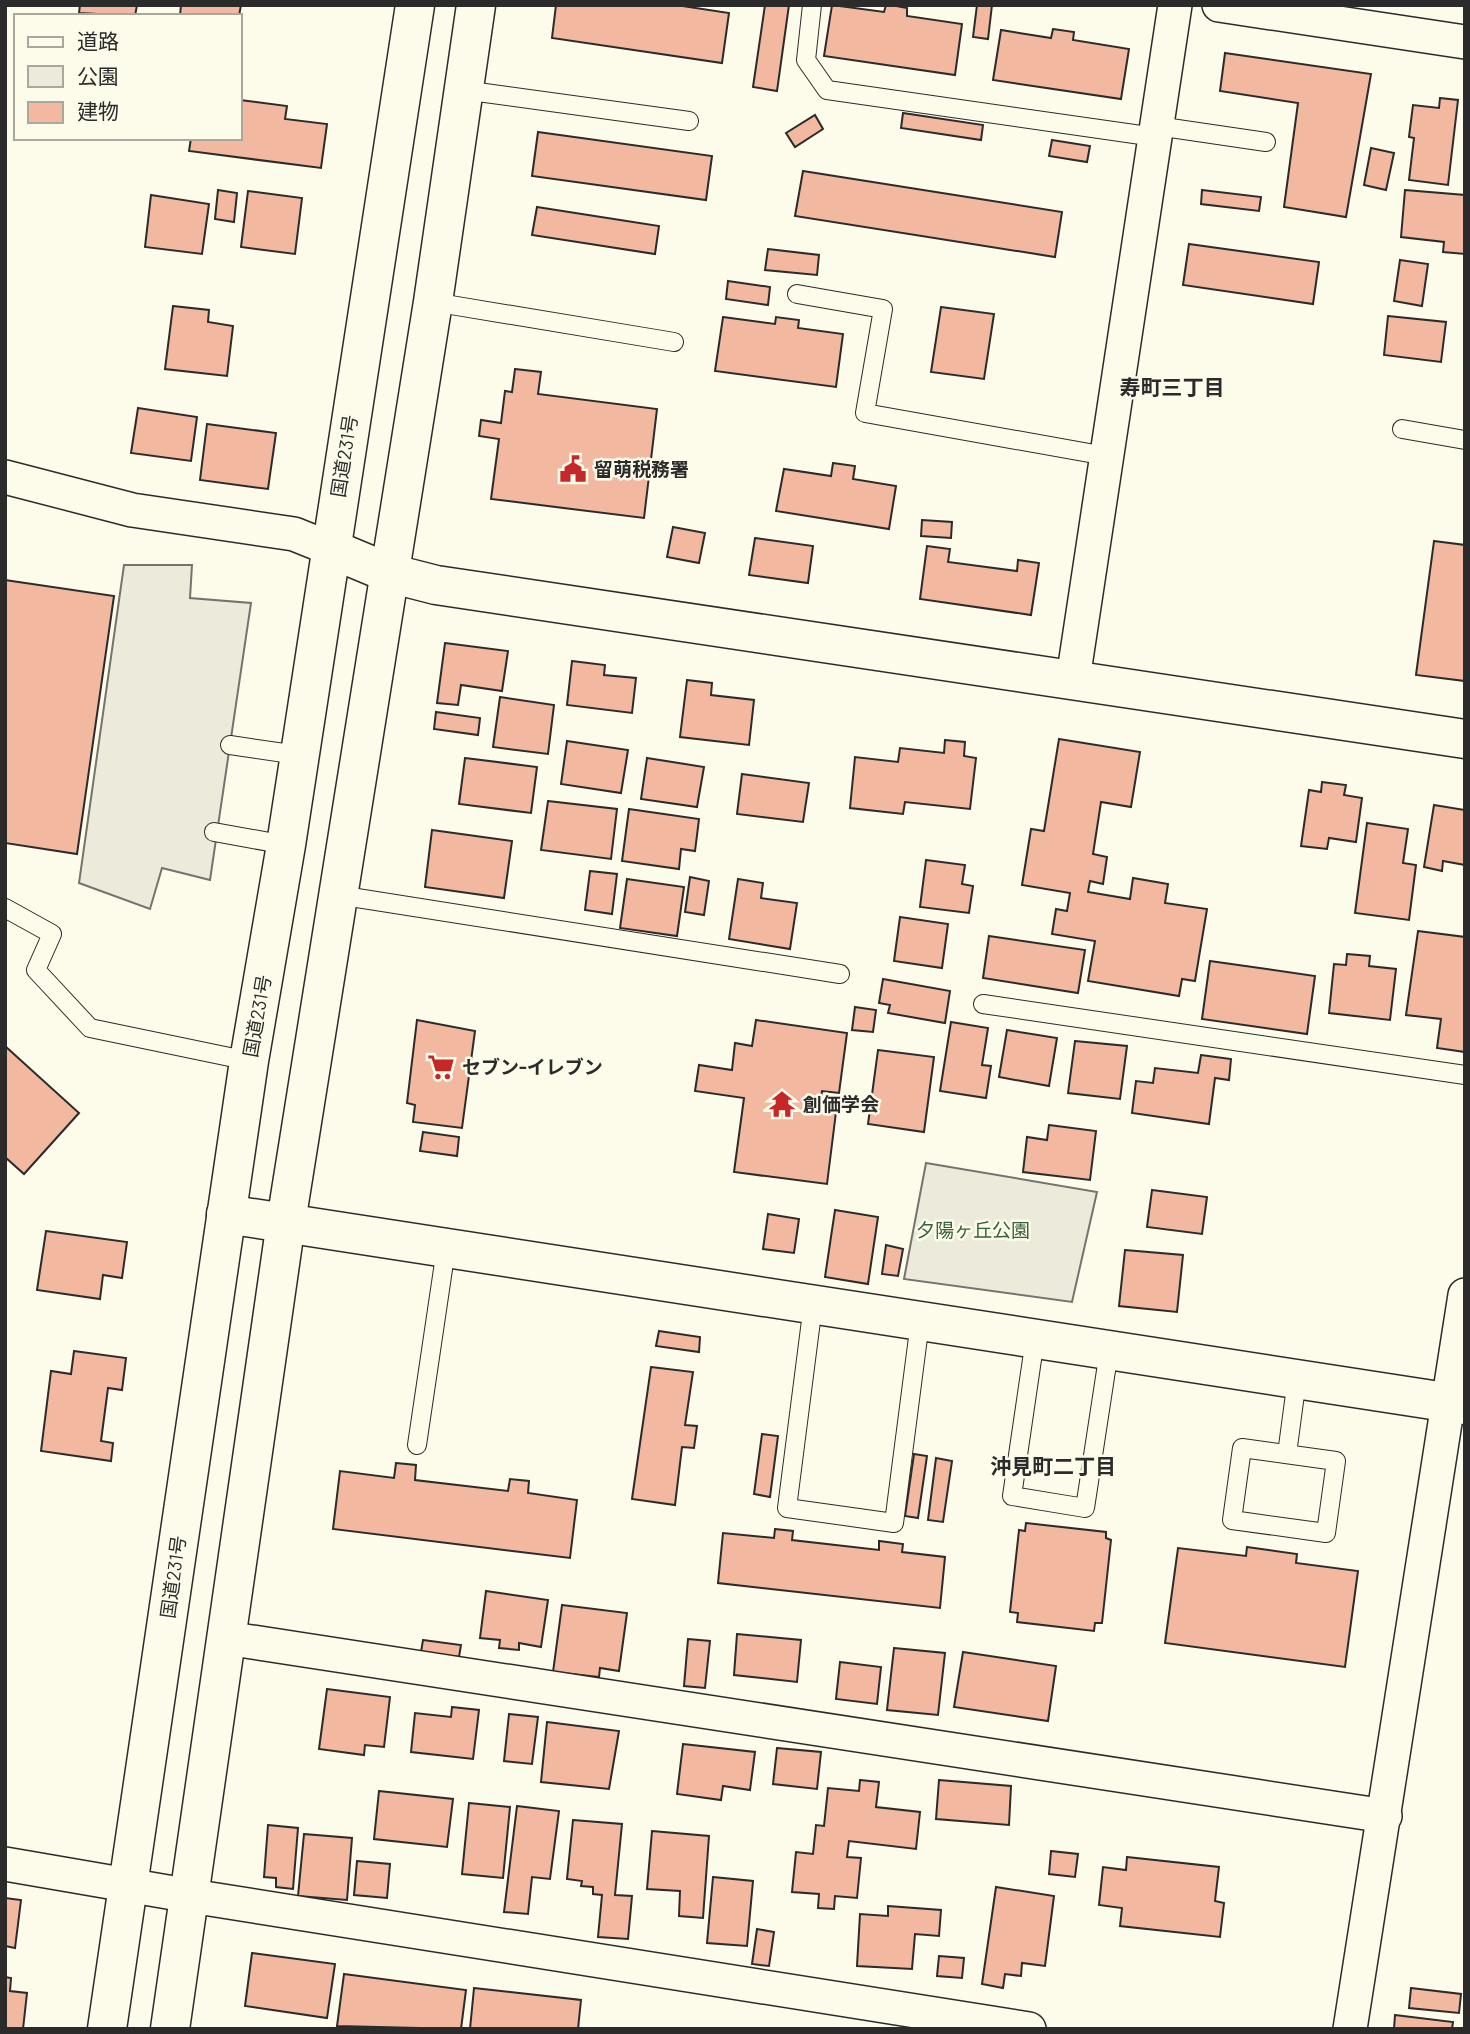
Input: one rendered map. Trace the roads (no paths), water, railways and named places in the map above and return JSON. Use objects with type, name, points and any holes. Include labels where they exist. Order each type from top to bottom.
[{"type":"main road","name":"国道231号","points":[[107,2029],[249,1061],[286,845],[329,548],[415,5]]},
{"type":"main road","points":[[170,2029],[286,1222],[433,302],[476,5]]},
{"type":"main road","points":[[329,548],[389,573],[436,585],[1465,738]]},
{"type":"main road","points":[[226,1214],[1457,1404]]},
{"type":"street","points":[[1073,679],[1175,5]]},
{"type":"street","points":[[1219,5],[1465,42]]},
{"type":"street","points":[[5,477],[132,510],[294,534],[329,548]]},
{"type":"street","points":[[1350,2029],[1457,1404],[1465,1295]]},
{"type":"street","points":[[226,1638],[1385,1815]]},
{"type":"street","points":[[5,1864],[1029,2029]]},
{"type":"lane","points":[[812,5],[806,60],[827,90],[1266,142]]},
{"type":"lane","points":[[463,90],[689,121]]},
{"type":"lane","points":[[797,294],[883,309],[864,412],[1107,456]]},
{"type":"lane","points":[[433,302],[674,342]]},
{"type":"lane","points":[[1402,429],[1465,440]]},
{"type":"lane","points":[[230,746],[298,755]]},
{"type":"lane","points":[[214,832],[286,845]]},
{"type":"lane","points":[[338,895],[840,974]]},
{"type":"lane","points":[[5,908],[52,934],[36,970],[90,1028],[249,1061]]},
{"type":"lane","points":[[983,1004],[1465,1075]]},
{"type":"lane","points":[[417,1445],[446,1249]]},
{"type":"lane","points":[[813,1305],[787,1508],[894,1523],[920,1322]]},
{"type":"lane","points":[[1035,1339],[1012,1496],[1085,1508],[1109,1351]]},
{"type":"lane","points":[[1287,1454],[1297,1379]]},
{"type":"lane","points":[[1242,1448],[1287,1454],[1336,1461],[1326,1533],[1232,1520],[1242,1448]]},
{"type":"place","name":"留萌税務署","points":[[573,469]]},
{"type":"place","name":"セブン-イレブン","points":[[441,1067]]},
{"type":"place","name":"創価学会","points":[[782,1104]]},
{"type":"district","name":"寿町三丁目","points":[[1172,388]]},
{"type":"district","name":"沖見町二丁目","points":[[1053,1467]]},
{"type":"park label","name":"夕陽ヶ丘公園","points":[[973,1230]]}]
